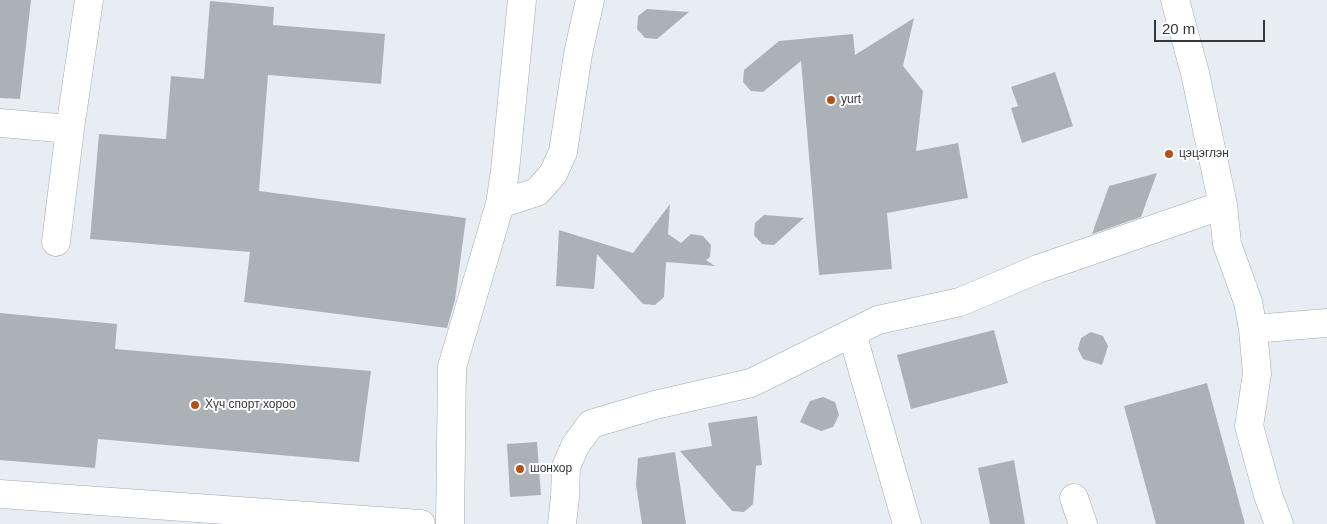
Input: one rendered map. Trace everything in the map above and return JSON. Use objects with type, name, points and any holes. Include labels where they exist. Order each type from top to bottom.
[{"type":"street","points":[[56,242],[89,0]]},
{"type":"street","points":[[450,524],[452,367],[500,204],[522,0]]},
{"type":"street","points":[[500,204],[537,192],[553,174],[563,152],[578,54],[590,0]]},
{"type":"street","points":[[1175,0],[1195,72],[1223,205],[1227,244],[1248,302],[1253,329],[1257,374],[1249,426],[1268,495],[1279,524]]},
{"type":"street","points":[[0,123],[70,129]]},
{"type":"street","points":[[562,524],[566,467],[575,446],[591,424],[655,405],[751,383],[878,320],[960,302],[1038,269],[1223,205]]},
{"type":"street","points":[[1253,329],[1327,323]]},
{"type":"street","points":[[852,333],[907,524]]},
{"type":"street","points":[[0,494],[421,524]]},
{"type":"street","points":[[1074,498],[1083,524]]},
{"type":"building","points":[[0,0],[31,0],[20,99],[0,98]]},
{"type":"building","points":[[210,1],[274,7],[273,25],[385,34],[381,84],[268,75],[259,191],[466,218],[455,300],[447,328],[244,302],[250,252],[90,239],[99,134],[166,139],[171,76],[204,79]]},
{"type":"building","points":[[647,9],[689,12],[657,39],[645,38],[637,29],[638,16]]},
{"type":"building","points":[[914,18],[903,66],[923,91],[916,151],[958,143],[968,198],[887,213],[892,269],[819,275],[801,61],[763,92],[751,91],[743,82],[744,70],[779,41],[853,34],[855,55]]},
{"type":"building","points":[[1055,72],[1073,126],[1022,143],[1011,108],[1018,106],[1011,87]]},
{"type":"building","points":[[1157,173],[1141,217],[1092,234],[1109,186]]},
{"type":"building","points":[[670,204],[668,234],[681,243],[691,234],[703,236],[711,245],[710,257],[706,260],[715,266],[666,262],[664,297],[655,305],[643,304],[597,254],[594,289],[556,286],[559,230],[633,253]]},
{"type":"building","points":[[764,215],[804,218],[774,245],[762,244],[754,235],[755,223]]},
{"type":"building","name":"Хүч спорт хороо","points":[[0,313],[117,324],[115,349],[371,371],[359,462],[98,439],[95,468],[0,460]]},
{"type":"building","points":[[994,330],[1008,383],[911,409],[897,355]]},
{"type":"building","points":[[1091,332],[1103,336],[1108,346],[1102,365],[1083,359],[1078,349],[1081,338]]},
{"type":"building","points":[[1207,383],[1245,524],[1156,524],[1124,406]]},
{"type":"building","points":[[823,397],[835,402],[839,415],[833,427],[821,431],[800,422],[810,401]]},
{"type":"building","points":[[757,416],[762,465],[756,466],[753,504],[744,512],[732,511],[680,451],[712,446],[708,423]]},
{"type":"building","points":[[537,442],[541,495],[510,497],[507,444]]},
{"type":"building","points":[[675,452],[686,524],[642,524],[636,485],[638,458]]},
{"type":"building","points":[[1014,460],[1025,524],[990,524],[978,468]]},
{"type":"place","name":"yurt","points":[[831,100]]},
{"type":"place","name":"цэцэглэн","points":[[1169,154]]},
{"type":"place","name":"Хүч спорт хороо","points":[[195,405]]},
{"type":"place","name":"шонхор","points":[[520,469]]}]
